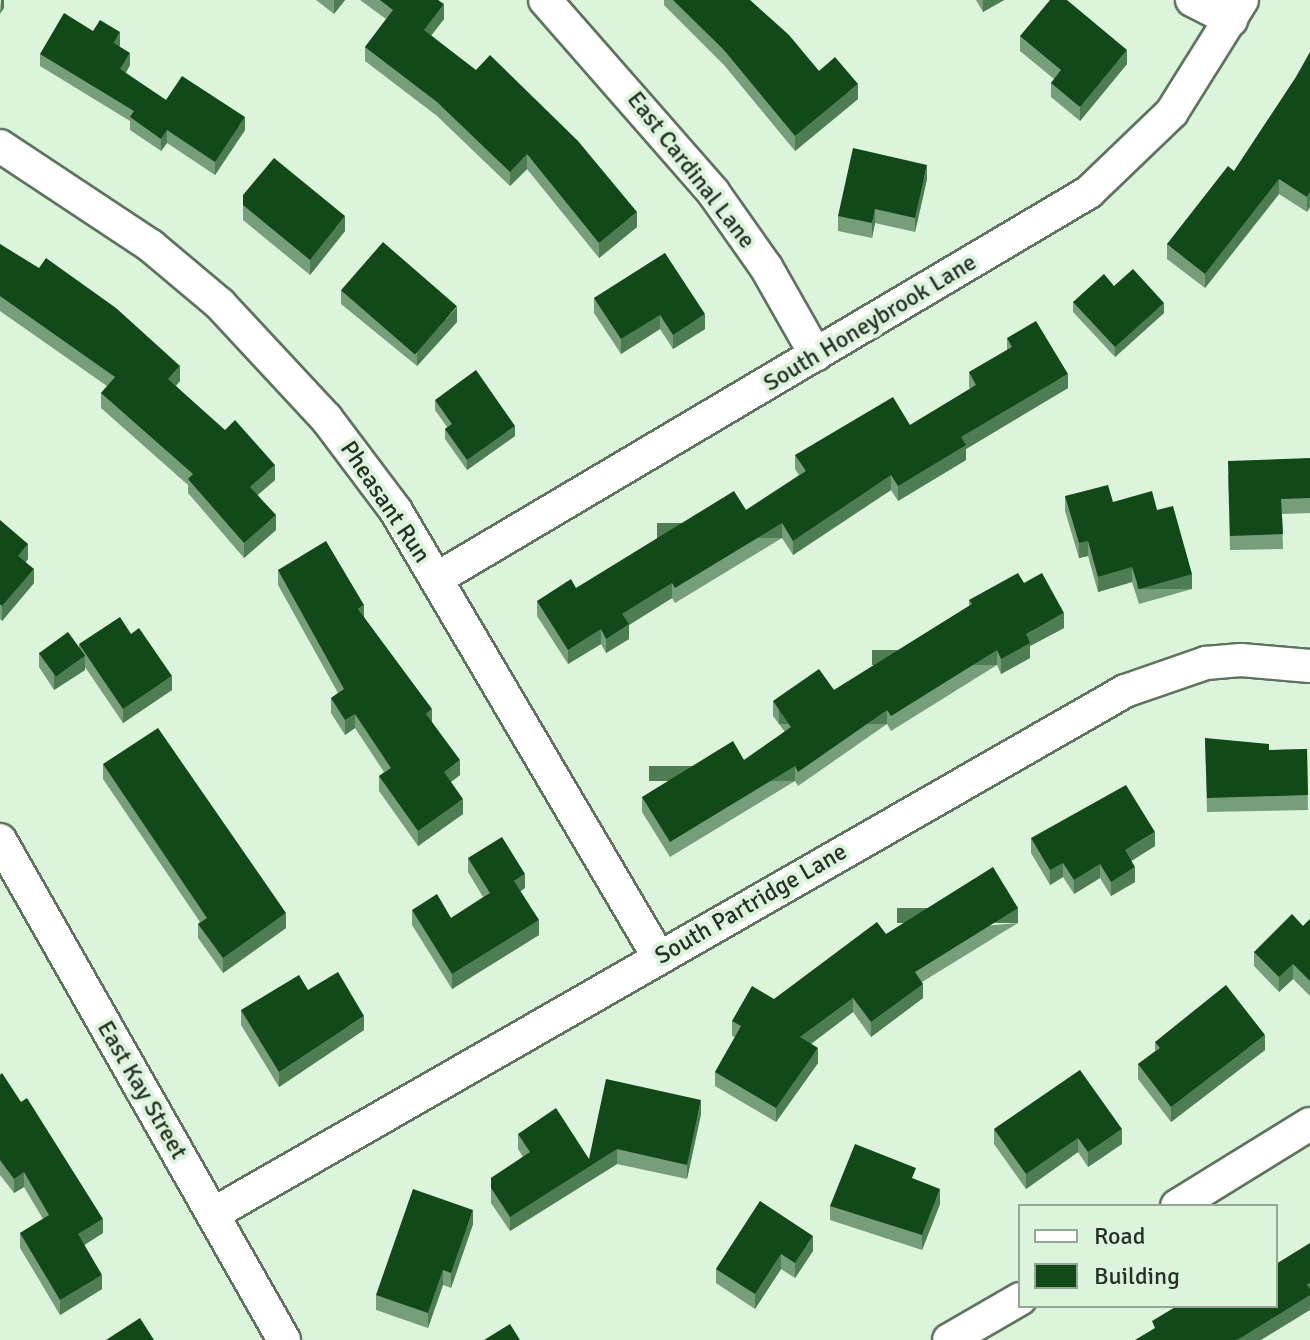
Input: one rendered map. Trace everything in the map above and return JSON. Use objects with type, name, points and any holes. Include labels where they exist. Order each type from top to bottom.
[{"type":"street","name":"East Cardinal Lane","points":[[545,0],[713,192],[766,267],[816,355]]},
{"type":"street","points":[[1192,0],[1236,10]]},
{"type":"street","name":"South Honeybrook Lane","points":[[436,579],[1089,192],[1172,112],[1236,10]]},
{"type":"street","name":"Pheasant Run","points":[[0,146],[113,218],[220,304],[289,375],[363,463],[436,579],[658,956]]},
{"type":"street","name":"South Partridge Lane","points":[[213,1214],[658,956],[1125,691],[1206,663],[1241,660],[1310,666]]},
{"type":"street","name":"East Kay Street","points":[[0,840],[284,1340]]},
{"type":"street","points":[[1180,1204],[1310,1124]]},
{"type":"street","points":[[949,1340],[1018,1300]]},
{"type":"building","points":[[380,0],[438,0],[444,4],[424,30],[476,70],[490,55],[578,141],[637,212],[599,243],[527,154],[510,172],[437,102],[365,47],[393,10]]},
{"type":"building","points":[[673,0],[750,0],[789,35],[819,71],[835,57],[858,84],[795,136],[724,50]]},
{"type":"building","points":[[1050,0],[1067,0],[1127,50],[1080,107],[1051,83],[1061,70],[1020,36]]},
{"type":"building","points":[[64,13],[93,31],[100,20],[120,32],[114,43],[130,53],[120,69],[166,100],[182,76],[245,117],[215,162],[167,130],[161,139],[130,117],[134,111],[40,54]]},
{"type":"building","points":[[1310,52],[1310,192],[1307,197],[1279,179],[1205,274],[1167,244],[1228,166],[1234,171]]},
{"type":"building","points":[[853,148],[927,165],[915,218],[875,209],[872,223],[838,216]]},
{"type":"building","points":[[274,158],[345,216],[310,260],[243,205],[243,195]]},
{"type":"building","points":[[383,242],[457,306],[415,355],[341,290]]},
{"type":"building","points":[[0,244],[39,268],[46,258],[116,308],[180,366],[168,379],[225,430],[235,420],[275,465],[250,487],[276,515],[244,543],[188,479],[193,474],[101,393],[115,377],[0,296]]},
{"type":"building","points":[[665,253],[705,314],[673,335],[660,315],[621,339],[594,298]]},
{"type":"building","points":[[1133,269],[1164,303],[1115,347],[1073,302],[1104,274],[1114,286]]},
{"type":"building","points":[[1036,321],[1068,374],[961,437],[966,445],[898,486],[891,475],[793,541],[782,523],[675,588],[672,583],[622,614],[629,624],[606,639],[601,629],[568,650],[537,601],[571,579],[576,588],[734,491],[746,510],[806,471],[795,455],[893,397],[910,425],[976,385],[969,372],[1012,347],[1007,338]]},
{"type":"building","points":[[476,370],[515,426],[467,460],[445,429],[452,424],[435,400]]},
{"type":"building","points":[[1310,458],[1310,498],[1281,499],[1283,534],[1230,536],[1228,461]]},
{"type":"building","points":[[1108,485],[1113,502],[1152,491],[1157,510],[1173,506],[1192,574],[1139,589],[1132,567],[1098,577],[1088,541],[1079,543],[1065,496]]},
{"type":"building","points":[[0,520],[28,544],[18,556],[34,569],[2,606],[0,604]]},
{"type":"building","points":[[326,541],[364,605],[358,609],[432,709],[426,714],[460,760],[444,772],[463,799],[418,831],[379,776],[391,768],[355,714],[345,720],[331,698],[344,689],[278,570]]},
{"type":"building","points":[[1018,573],[1024,583],[1042,573],[1064,613],[1026,634],[1030,643],[1001,659],[997,650],[891,716],[887,710],[798,772],[795,766],[670,842],[642,797],[733,741],[744,760],[791,727],[773,701],[819,669],[834,690],[972,604],[969,600]]},
{"type":"building","points":[[120,617],[131,634],[139,628],[172,676],[123,709],[79,644]]},
{"type":"building","points":[[68,632],[85,655],[56,677],[39,653]]},
{"type":"building","points":[[158,728],[286,913],[223,958],[198,924],[207,918],[103,764]]},
{"type":"building","points":[[1205,738],[1269,744],[1269,750],[1307,749],[1308,795],[1207,798]]},
{"type":"building","points":[[1126,785],[1155,832],[1125,850],[1135,867],[1111,882],[1100,864],[1074,880],[1063,863],[1050,870],[1031,838]]},
{"type":"building","points":[[502,837],[525,874],[514,881],[539,920],[452,974],[412,910],[437,894],[451,918],[490,893],[468,858]]},
{"type":"building","points":[[993,867],[1018,908],[915,972],[923,984],[871,1022],[853,998],[800,1037],[818,1048],[776,1108],[715,1072],[741,1026],[732,1021],[752,986],[774,999],[877,922],[886,934]]},
{"type":"building","points":[[1292,914],[1303,926],[1310,919],[1310,981],[1293,964],[1279,977],[1254,952]]},
{"type":"building","points":[[338,972],[364,1016],[279,1072],[241,1010],[299,975],[308,990]]},
{"type":"building","points":[[1226,985],[1265,1035],[1171,1107],[1138,1064],[1160,1048],[1155,1042]]},
{"type":"building","points":[[1080,1070],[1122,1129],[1088,1152],[1078,1138],[1026,1174],[994,1129]]},
{"type":"building","points":[[2,1073],[21,1102],[27,1098],[103,1219],[78,1234],[102,1275],[60,1300],[20,1233],[49,1215],[24,1172],[14,1179],[0,1160]]},
{"type":"building","points":[[606,1079],[701,1100],[687,1165],[617,1149],[510,1217],[491,1188],[491,1178],[530,1152],[518,1134],[556,1108],[589,1159]]},
{"type":"building","points":[[855,1144],[916,1168],[912,1178],[940,1189],[922,1235],[830,1206]]},
{"type":"building","points":[[413,1189],[473,1210],[451,1273],[443,1270],[428,1313],[376,1295]]},
{"type":"building","points":[[760,1201],[813,1236],[795,1263],[781,1254],[755,1294],[716,1269]]},
{"type":"building","points":[[1310,1243],[1310,1283],[1307,1285],[1310,1295],[1237,1340],[1135,1340],[1155,1328],[1152,1321],[1174,1308],[1278,1308],[1278,1263]]},
{"type":"building","points":[[140,1318],[154,1340],[106,1340]]},
{"type":"building","points":[[510,1324],[520,1340],[484,1340]]}]
